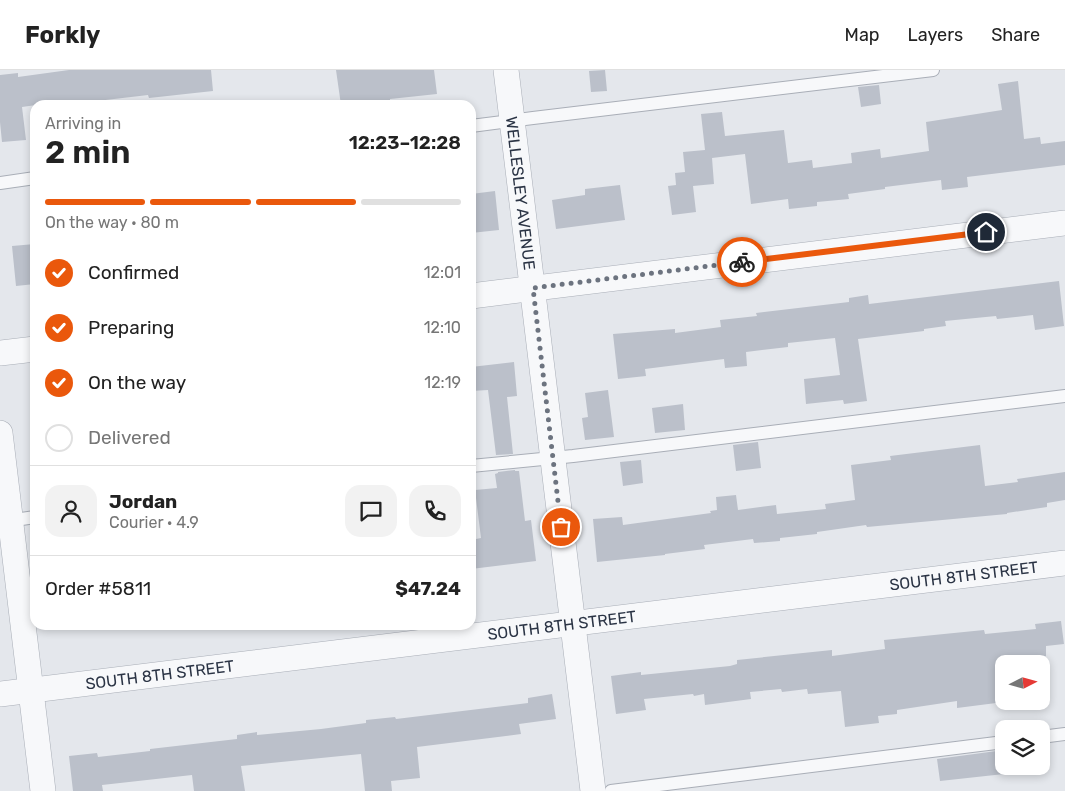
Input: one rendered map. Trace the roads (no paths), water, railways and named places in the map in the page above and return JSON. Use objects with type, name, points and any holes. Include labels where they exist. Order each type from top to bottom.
[{"type":"street","name":"WELLESLEY AVENUE","points":[[506,70],[593,791]]},
{"type":"street","points":[[476,295],[1065,223]]},
{"type":"street","points":[[0,353],[30,350]]},
{"type":"street","points":[[0,433],[5,521],[31,690],[43,791]]},
{"type":"street","name":"SOUTH 8TH STREET","points":[[0,694],[1065,564]]},
{"type":"lane","points":[[476,126],[933,70]]},
{"type":"lane","points":[[0,183],[30,179]]},
{"type":"lane","points":[[476,465],[1065,396]]},
{"type":"lane","points":[[5,521],[30,518]]},
{"type":"lane","points":[[1050,736],[1065,734]]},
{"type":"lane","points":[[611,791],[995,743]]}]
